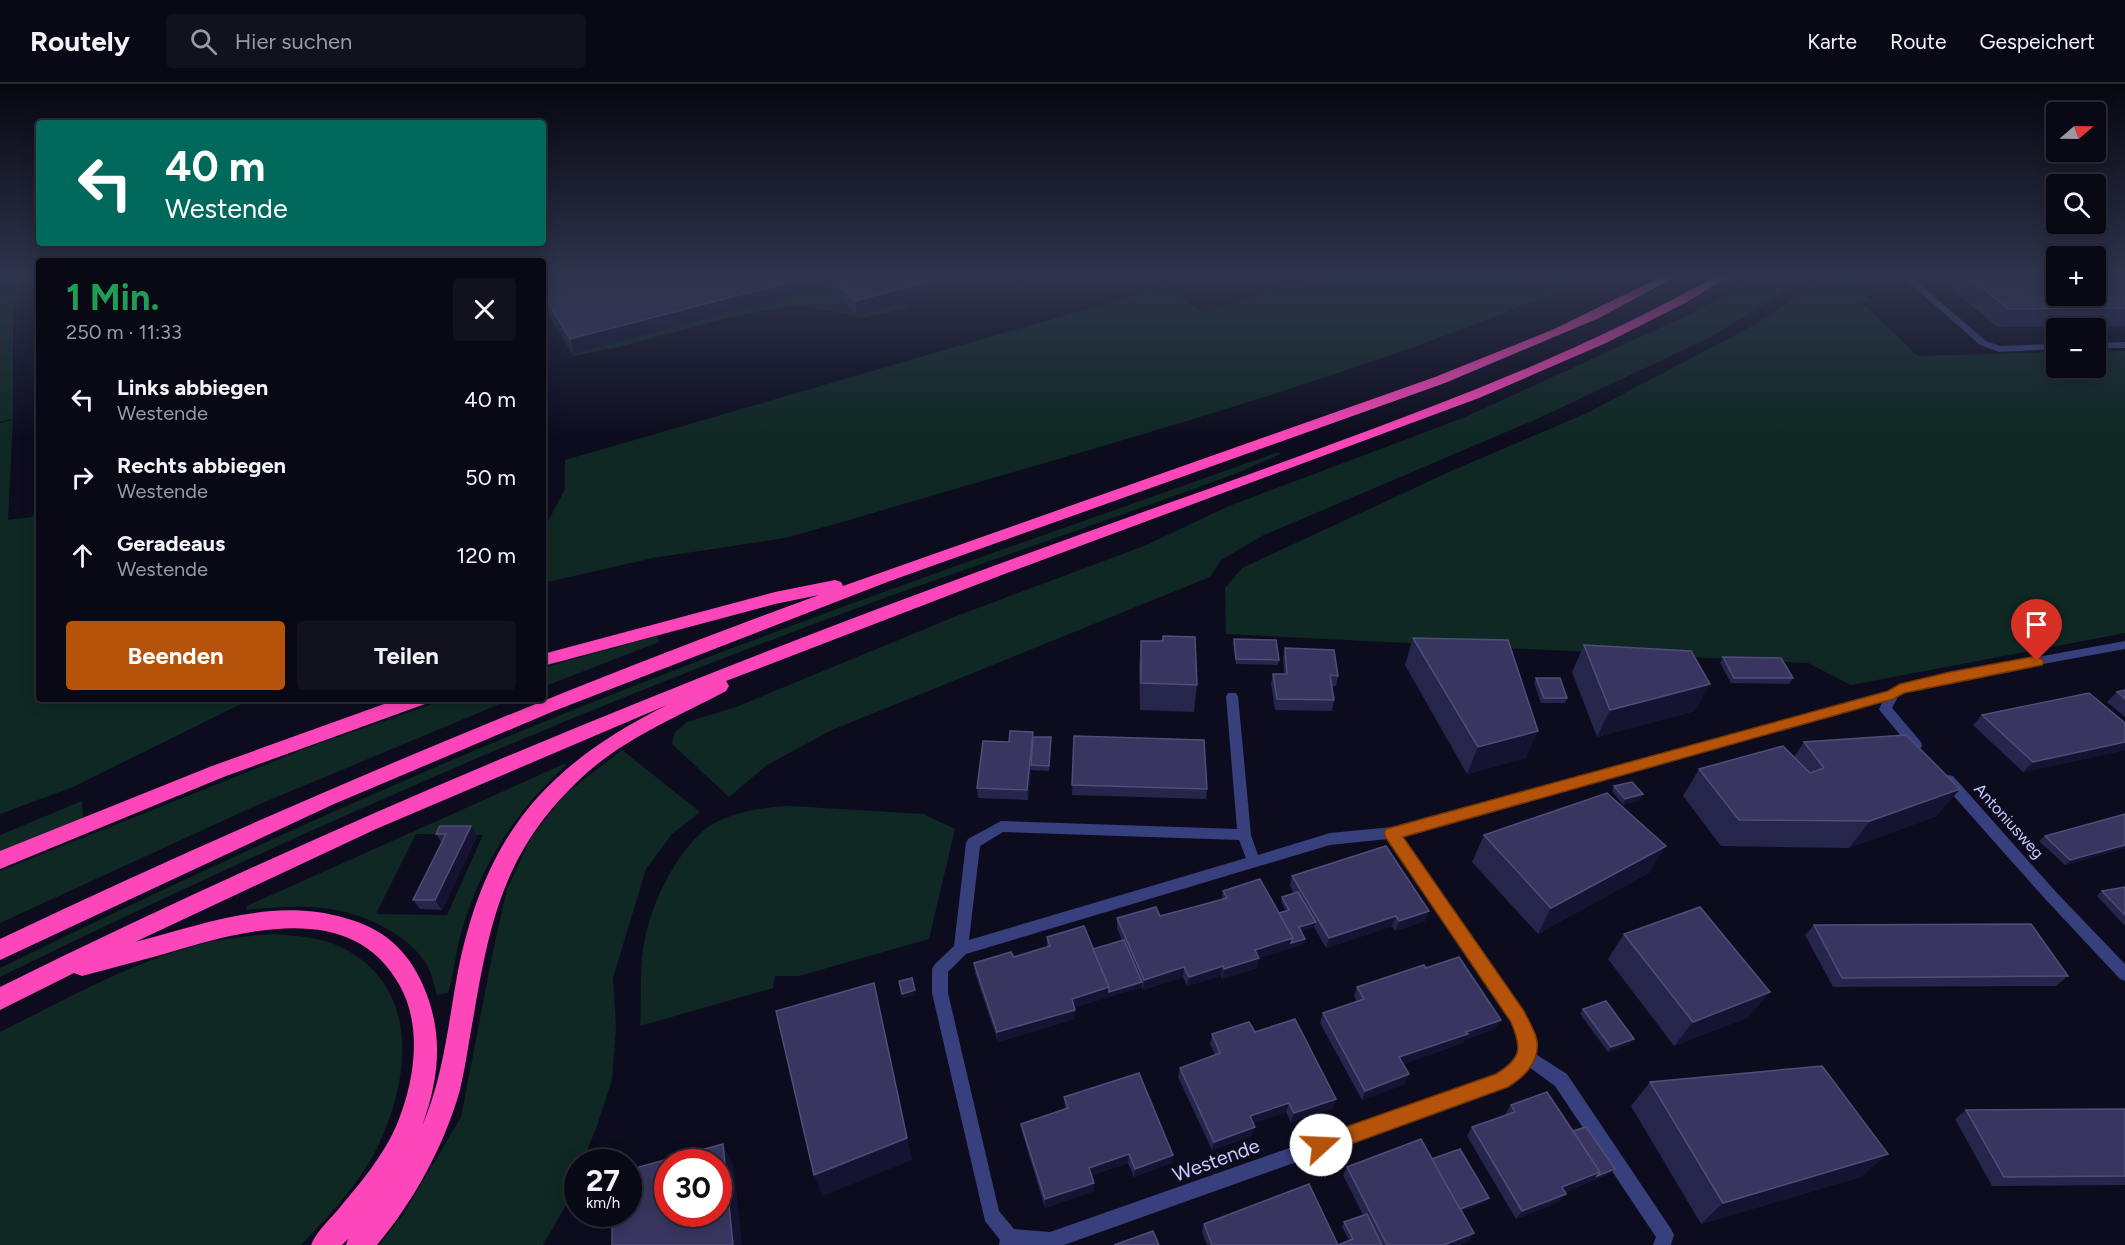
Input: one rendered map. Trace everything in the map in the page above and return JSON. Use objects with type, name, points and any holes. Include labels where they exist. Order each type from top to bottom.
[{"type":"highway","points":[[0,950],[102,899],[371,779],[620,676],[884,577],[1265,445],[1414,390],[1556,331]]},
{"type":"highway","points":[[0,999],[320,844],[576,733],[790,648],[1454,403],[1618,331]]},
{"type":"highway","points":[[546,659],[775,598],[884,577]]},
{"type":"highway","points":[[359,1245],[394,1203],[433,1134],[455,1056],[478,928],[493,885],[506,857],[528,823],[570,776],[611,746],[790,648]]},
{"type":"highway","points":[[0,860],[219,771],[410,702]]},
{"type":"highway","points":[[40,978],[213,928],[250,921],[317,921],[356,931],[381,945],[404,971],[416,996],[426,1033],[421,1081],[409,1126],[382,1173],[341,1228],[324,1245]]},
{"type":"street","points":[[1969,331],[1983,343],[1999,349],[2046,347]]},
{"type":"street","points":[[2106,346],[2125,345]]},
{"type":"street","name":"Westende","points":[[1526,1056],[1517,1072],[1502,1081],[1050,1241],[1009,1242],[991,1215],[940,993],[940,969],[962,949],[1330,839],[1392,833],[1950,677],[2125,645]]},
{"type":"street","name":"Antoniusweg","points":[[1896,692],[1886,709],[2052,897],[2125,974]]},
{"type":"street","points":[[1232,696],[1244,835],[1254,862]]},
{"type":"street","points":[[962,949],[973,843],[1001,826],[1244,835]]},
{"type":"street","points":[[1392,833],[1517,1016],[1528,1041],[1526,1056],[1561,1080],[1665,1235],[1662,1245]]},
{"type":"green space","points":[[0,331],[13,331],[13,419],[0,422]]},
{"type":"green space","points":[[558,331],[562,331],[575,353],[658,331],[678,331],[619,347],[573,356]]},
{"type":"green space","points":[[1010,331],[1456,331],[1316,381],[1128,439],[785,538],[653,558],[546,582],[546,525],[565,489],[565,460]]},
{"type":"green space","points":[[1653,331],[1720,331],[1539,418],[1262,536],[1221,560],[1210,577],[832,730],[767,765],[729,797],[672,744],[675,732],[687,722],[736,707],[954,617],[1144,546],[1229,506],[1463,418]]},
{"type":"green space","points":[[1742,331],[1892,331],[1918,356],[2046,352],[2046,378],[2106,378],[2106,352],[2125,351],[2125,633],[1851,685],[1808,663],[1226,634],[1225,588],[1242,568],[1449,472],[1587,413]]},
{"type":"green space","points":[[36,351],[36,407],[34,354]]},
{"type":"green space","points":[[13,420],[8,520],[32,517],[36,510],[36,702],[245,702],[73,787],[0,814],[0,423]]},
{"type":"green space","points":[[1278,452],[1281,454],[1237,473],[822,621],[569,720],[377,801],[188,887],[0,977],[0,968],[155,894],[389,787],[546,721],[788,627]]},
{"type":"green space","points":[[653,637],[657,637],[659,642],[546,686],[546,667]]},
{"type":"green space","points":[[438,702],[505,702],[253,807],[0,923],[0,871],[307,748]]},
{"type":"green space","points":[[622,750],[700,812],[672,834],[646,869],[613,978],[616,1027],[612,1080],[587,1149],[564,1149],[564,1207],[543,1245],[379,1245],[403,1215],[461,1117],[507,889],[531,838],[565,794]]},
{"type":"green space","points":[[564,764],[567,765],[546,784],[515,821],[479,883],[462,930],[448,993],[437,995],[429,968],[420,956],[404,940],[377,923],[341,911],[323,908],[285,907],[247,910],[246,907]],"holes":[[[416,834],[483,835],[447,915],[376,914]]]},
{"type":"green space","points":[[82,801],[83,820],[0,853],[0,835]]},
{"type":"green space","points":[[790,806],[923,814],[955,829],[929,939],[799,976],[775,976],[773,988],[640,1026],[641,970],[645,938],[659,895],[683,853],[703,831],[722,819],[756,809]]},
{"type":"green space","points":[[274,934],[317,939],[341,947],[367,964],[385,986],[397,1010],[402,1037],[397,1094],[370,1161],[333,1211],[301,1245],[0,1245],[0,1032],[124,971],[150,961],[211,942]]},
{"type":"building","points":[[565,331],[600,331],[570,339]]},
{"type":"building","points":[[1163,636],[1195,637],[1197,685],[1141,683],[1141,641],[1163,641]]},
{"type":"building","points":[[1413,638],[1508,640],[1538,731],[1478,747]]},
{"type":"building","points":[[1234,639],[1276,640],[1279,660],[1236,659]]},
{"type":"building","points":[[1584,645],[1691,651],[1710,684],[1610,710]]},
{"type":"building","points":[[1285,648],[1334,650],[1338,676],[1330,675],[1334,700],[1277,699],[1273,674],[1287,674]]},
{"type":"building","points":[[1723,657],[1781,658],[1793,678],[1734,678]]},
{"type":"building","points":[[1536,678],[1560,678],[1567,698],[1544,698]]},
{"type":"building","points":[[2125,690],[2125,699],[2117,692]]},
{"type":"building","points":[[2089,693],[2125,723],[2125,742],[2033,762],[1982,715]]},
{"type":"building","points":[[1010,731],[1033,732],[1027,790],[977,788],[983,741],[1009,742]]},
{"type":"building","points":[[1906,735],[1960,789],[1870,821],[1739,820],[1699,769],[1783,746],[1810,773],[1824,768],[1804,742]]},
{"type":"building","points":[[1074,736],[1204,740],[1207,789],[1072,785]]},
{"type":"building","points":[[1033,737],[1051,737],[1049,766],[1031,765]]},
{"type":"building","points":[[1632,782],[1643,794],[1625,799],[1614,786]]},
{"type":"building","points":[[1607,793],[1666,846],[1551,908],[1484,835]]},
{"type":"building","points":[[2125,814],[2125,845],[2070,860],[2045,836]]},
{"type":"building","points":[[440,826],[471,826],[435,900],[413,900],[446,834],[436,834]]},
{"type":"building","points":[[1386,846],[1429,911],[1399,921],[1396,916],[1329,938],[1292,876]]},
{"type":"building","points":[[1260,879],[1293,938],[1255,950],[1259,958],[1224,969],[1223,966],[1189,977],[1184,967],[1144,980],[1117,918],[1156,907],[1160,916],[1227,898],[1223,891]]},
{"type":"building","points":[[2125,887],[2125,915],[2102,891]]},
{"type":"building","points":[[1298,892],[1316,922],[1299,927],[1305,939],[1291,943],[1293,938],[1279,913],[1289,910],[1282,897]]},
{"type":"building","points":[[1700,907],[1770,992],[1693,1022],[1624,934]]},
{"type":"building","points":[[2031,924],[2068,976],[1842,978],[1814,925]]},
{"type":"building","points":[[1084,926],[1109,987],[1072,999],[1075,1010],[997,1032],[974,963],[1011,952],[1014,957],[1050,946],[1047,937]]},
{"type":"building","points":[[1124,940],[1142,982],[1109,992],[1093,949]]},
{"type":"building","points":[[1459,957],[1501,1020],[1466,1032],[1468,1034],[1399,1057],[1409,1074],[1365,1091],[1323,1013],[1364,999],[1357,987],[1424,965],[1426,968]]},
{"type":"building","points":[[912,978],[915,990],[902,994],[899,981]]},
{"type":"building","points":[[874,983],[907,1138],[814,1175],[776,1011]]},
{"type":"building","points":[[1606,1001],[1634,1039],[1611,1047],[1583,1009]]},
{"type":"building","points":[[1295,1019],[1336,1099],[1294,1113],[1289,1103],[1250,1116],[1255,1127],[1214,1142],[1180,1068],[1220,1053],[1212,1034],[1249,1022],[1255,1032]]},
{"type":"building","points":[[1822,1066],[1888,1154],[1723,1203],[1650,1082]]},
{"type":"building","points":[[1139,1073],[1173,1155],[1135,1169],[1129,1154],[1089,1168],[1094,1183],[1045,1199],[1021,1124],[1068,1108],[1064,1097]]},
{"type":"building","points":[[1547,1092],[1600,1172],[1562,1187],[1566,1194],[1522,1211],[1472,1127],[1515,1112],[1511,1105]]},
{"type":"building","points":[[2125,1109],[2125,1176],[2004,1177],[1966,1110]]},
{"type":"building","points":[[1586,1127],[1615,1169],[1597,1176],[1600,1172],[1573,1131]]},
{"type":"building","points":[[1421,1139],[1474,1233],[1444,1245],[1387,1245],[1347,1167]]},
{"type":"building","points":[[723,1144],[723,1149],[705,1149]]},
{"type":"building","points":[[1460,1149],[1489,1198],[1460,1209],[1432,1159]]},
{"type":"building","points":[[654,1163],[654,1227],[731,1227],[733,1245],[612,1245],[612,1227],[642,1227],[642,1166]]},
{"type":"building","points":[[1309,1184],[1338,1245],[1212,1245],[1204,1224]]},
{"type":"building","points":[[1367,1214],[1382,1245],[1338,1245],[1353,1239],[1344,1222]]},
{"type":"building","points":[[1153,1231],[1159,1245],[1114,1245]]},
{"type":"route","points":[[1321,1145],[1502,1081],[1517,1072],[1526,1056],[1528,1041],[1517,1016],[1392,833],[1893,694],[1900,689],[2037,661]]}]
